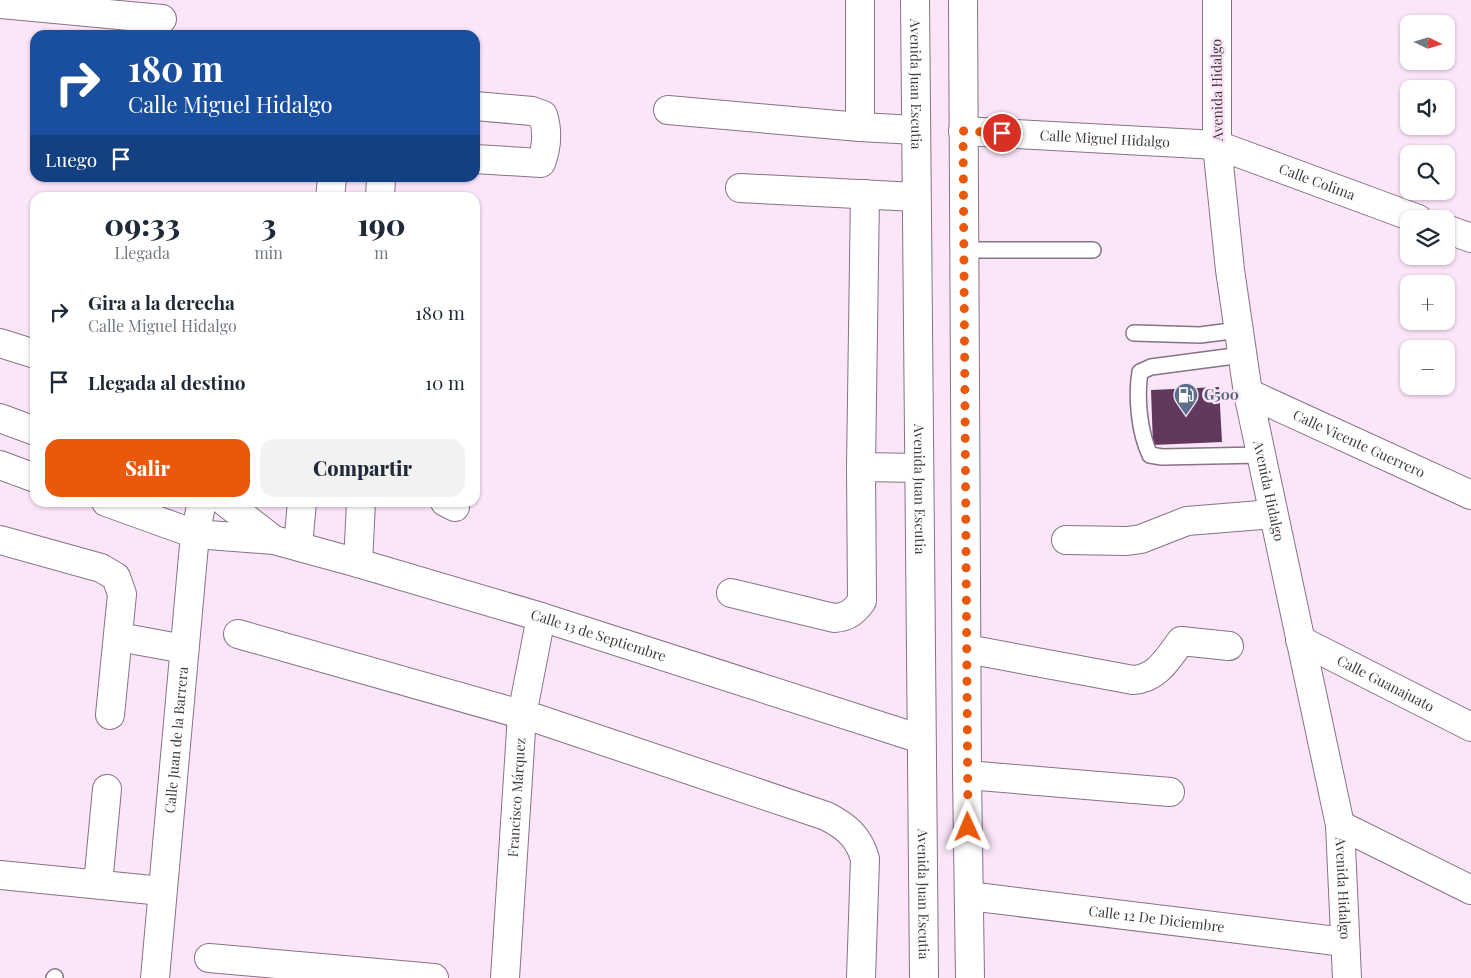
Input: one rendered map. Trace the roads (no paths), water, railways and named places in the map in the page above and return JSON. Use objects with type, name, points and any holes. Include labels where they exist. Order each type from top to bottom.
[{"type":"street","points":[[860,0],[860,126]]},
{"type":"street","name":"Avenida Juan Escutia","points":[[915,0],[924,978]]},
{"type":"street","points":[[963,0],[967,775],[970,978]]},
{"type":"street","name":"Avenida Hidalgo","points":[[1217,0],[1217,145],[1241,343],[1248,393],[1340,825],[1347,978]]},
{"type":"street","points":[[0,4],[162,19]]},
{"type":"street","points":[[480,106],[532,111],[543,115],[546,125],[546,151],[541,163],[480,159]]},
{"type":"street","points":[[668,110],[916,130]]},
{"type":"street","name":"Calle Miguel Hidalgo","points":[[963,131],[1217,145]]},
{"type":"street","name":"Calle Colima","points":[[1217,145],[1400,212]]},
{"type":"street","points":[[740,188],[916,197]]},
{"type":"street","points":[[731,593],[834,618],[845,617],[855,611],[862,601],[861,467],[865,194]]},
{"type":"street","points":[[1455,232],[1471,238]]},
{"type":"street","points":[[0,343],[30,352]]},
{"type":"street","name":"Calle Vicente Guerrero","points":[[1248,393],[1471,494]]},
{"type":"street","points":[[0,418],[30,429]]},
{"type":"street","points":[[0,465],[30,476]]},
{"type":"street","points":[[861,467],[918,468]]},
{"type":"street","name":"Calle 13 de Septiembre","points":[[120,507],[194,534],[286,543],[358,563],[542,617],[921,739]]},
{"type":"street","name":"Calle Juan de la Barrera","points":[[155,978],[194,534],[201,507]]},
{"type":"street","points":[[229,538],[233,507]]},
{"type":"street","name":"Calle 13 de Septiembre","points":[[236,507],[286,543]]},
{"type":"street","points":[[286,543],[300,507]]},
{"type":"street","points":[[358,563],[362,507]]},
{"type":"street","points":[[1066,540],[1127,541],[1141,538],[1187,521],[1274,514]]},
{"type":"street","points":[[0,540],[101,568],[116,577],[122,594],[110,715]]},
{"type":"street","name":"Francisco Márquez","points":[[505,978],[522,715],[542,617]]},
{"type":"street","points":[[238,634],[522,715],[826,816],[840,823],[851,832],[861,845],[865,859],[862,978]]},
{"type":"street","points":[[119,637],[184,648]]},
{"type":"street","name":"Calle Guanajuato","points":[[1300,640],[1471,727]]},
{"type":"street","points":[[967,649],[1133,680],[1145,679],[1154,674],[1181,641],[1229,646]]},
{"type":"street","points":[[967,775],[1170,792]]},
{"type":"street","points":[[98,884],[107,789]]},
{"type":"street","points":[[1340,825],[1471,890]]},
{"type":"street","points":[[0,875],[162,890]]},
{"type":"street","name":"Calle 12 De Diciembre","points":[[969,896],[1344,942]]},
{"type":"street","points":[[208,958],[434,978]]},
{"type":"lane","points":[[964,250],[1092,250]]},
{"type":"lane","points":[[1134,332],[1200,335],[1241,343]]},
{"type":"lane","points":[[1241,343],[1151,367],[1140,372],[1138,387],[1144,443],[1150,455],[1162,457],[1261,455]]},
{"type":"place","name":"G500","points":[[1186,416]]}]
